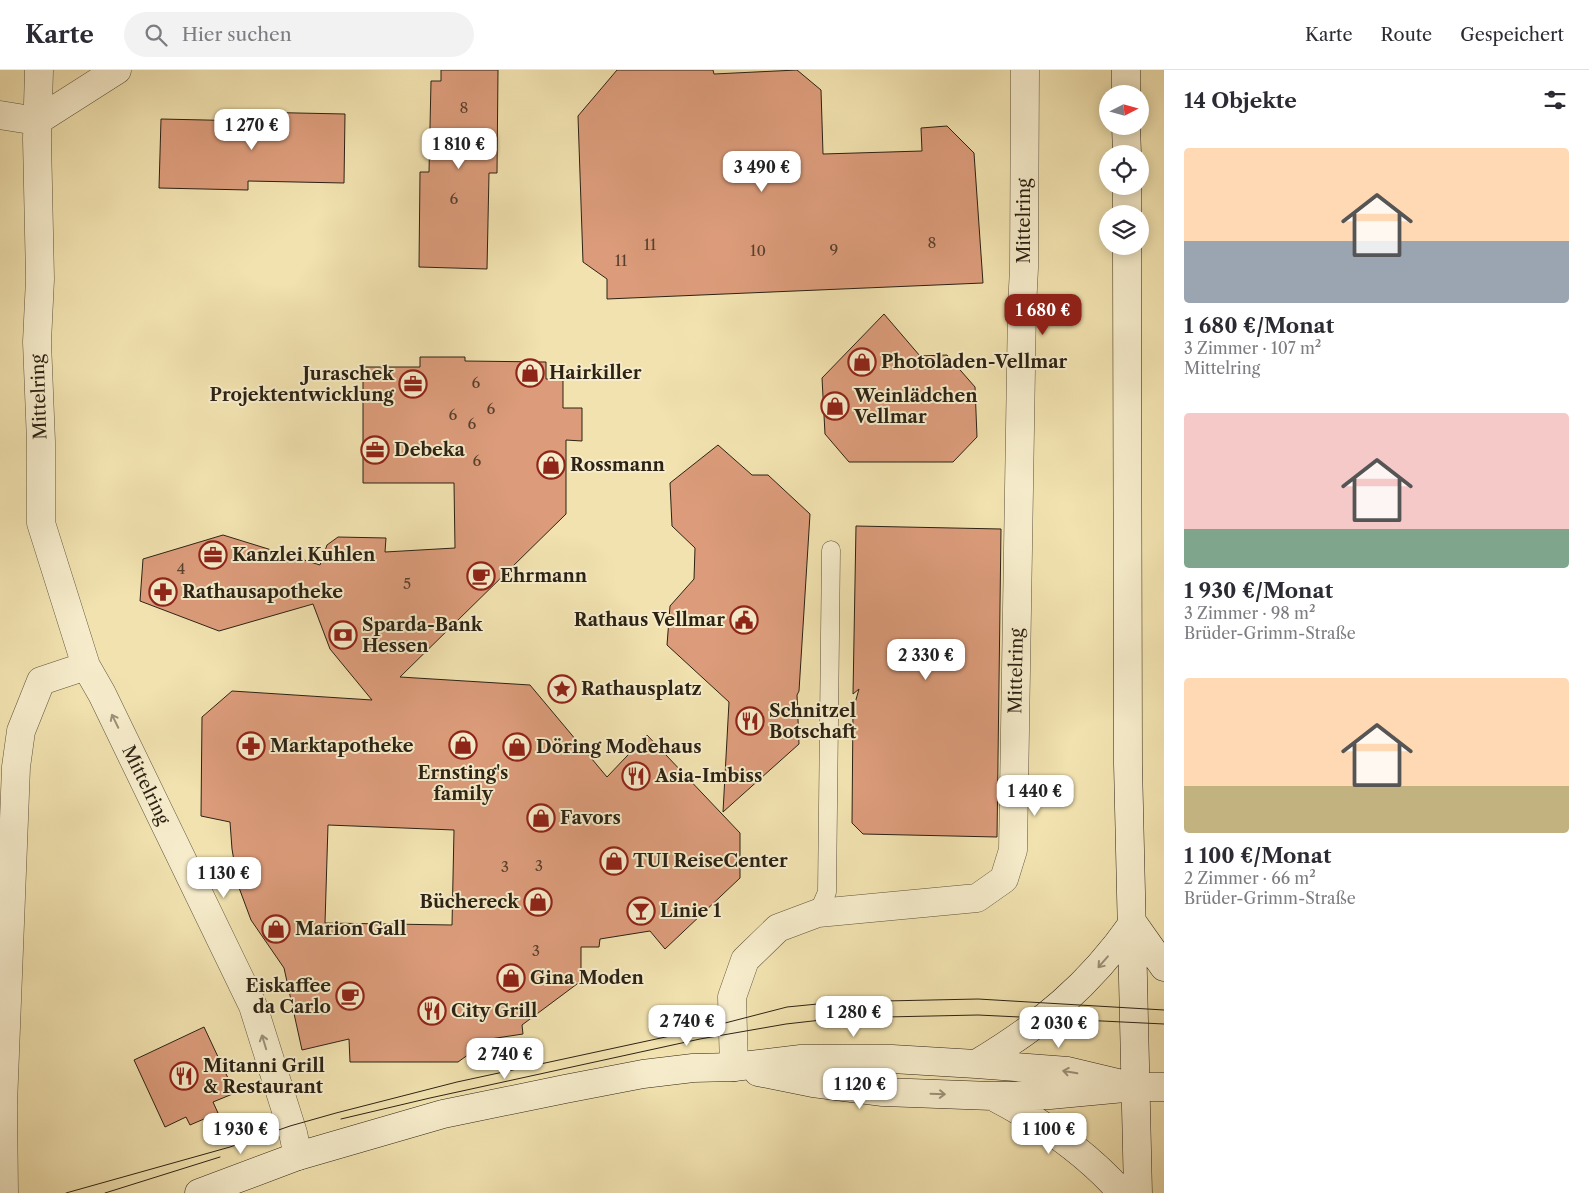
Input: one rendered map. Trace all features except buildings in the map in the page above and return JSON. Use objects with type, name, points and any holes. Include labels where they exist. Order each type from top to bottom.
[{"type":"street","name":"Mittelring","points":[[39,70],[37,121],[40,279],[37,342],[41,442],[41,523],[86,666],[102,694],[252,1006],[293,1133],[298,1156]]},
{"type":"street","points":[[0,115],[37,121],[116,70]]},
{"type":"street","name":"Mittelring","points":[[734,1067],[732,997],[744,960],[778,928],[818,913],[977,898],[1004,879],[1013,850],[1024,268],[1025,70]]},
{"type":"street","points":[[1126,70],[1126,85]]},
{"type":"street","points":[[1127,255],[1128,764],[1138,1193]]},
{"type":"street","points":[[4,1193],[3,1105],[16,768],[21,731],[42,681],[86,666]]},
{"type":"street","points":[[1133,923],[1164,967]]},
{"type":"street","points":[[976,1064],[1012,1043],[1055,1011],[1104,962],[1133,923]]},
{"type":"street","points":[[199,1193],[298,1156],[443,1114],[643,1074],[693,1068],[734,1067],[801,1059],[892,1059],[1068,1071],[1135,1086]]},
{"type":"street","points":[[734,1067],[813,1083],[883,1092],[992,1096],[1050,1095],[1135,1086],[1164,1087]]},
{"type":"street","points":[[992,1096],[1038,1122],[1064,1140],[1095,1165],[1122,1193]]},
{"type":"lane","points":[[818,913],[827,892],[831,550]]},
{"type":"tram line","points":[[66,1193],[230,1147],[290,1126],[336,1113],[457,1082],[698,1030],[787,1007],[838,1002],[978,999],[1164,1010]]},
{"type":"tram line","points":[[341,1119],[700,1039],[786,1024],[839,1018],[978,1015],[1164,1024]]},
{"type":"tram line","points":[[105,1193],[220,1157]]},
{"type":"place","name":"Photoladen-Vellmar","points":[[862,362]]},
{"type":"place","name":"Hairkiller","points":[[530,373]]},
{"type":"place","name":"Juraschek Projektentwicklung","points":[[413,384]]},
{"type":"place","name":"Weinlädchen Vellmar","points":[[835,406]]},
{"type":"place","name":"Debeka","points":[[375,450]]},
{"type":"place","name":"Rossmann","points":[[551,465]]},
{"type":"place","name":"Kanzlei Kuhlen","points":[[213,555]]},
{"type":"place","name":"Ehrmann","points":[[481,576]]},
{"type":"place","name":"Rathausapotheke","points":[[163,592]]},
{"type":"place","name":"Rathaus Vellmar","points":[[744,620]]},
{"type":"place","name":"Sparda-Bank Hessen","points":[[343,635]]},
{"type":"place","name":"Rathausplatz","points":[[562,689]]},
{"type":"place","name":"Schnitzel Botschaft","points":[[750,721]]},
{"type":"place","name":"Ernsting's family","points":[[463,745]]},
{"type":"place","name":"Marktapotheke","points":[[251,746]]},
{"type":"place","name":"Döring Modehaus","points":[[517,747]]},
{"type":"place","name":"Asia-Imbiss","points":[[636,776]]},
{"type":"place","name":"Favors","points":[[541,818]]},
{"type":"place","name":"TUI ReiseCenter","points":[[614,861]]},
{"type":"place","name":"Büchereck","points":[[538,902]]},
{"type":"place","name":"Linie 1","points":[[641,911]]},
{"type":"place","name":"Marion Gall","points":[[276,929]]},
{"type":"place","name":"Gina Moden","points":[[511,978]]},
{"type":"place","name":"Eiskaffee da Carlo","points":[[350,996]]},
{"type":"place","name":"City Grill","points":[[432,1011]]},
{"type":"place","name":"Mitanni Grill & Restaurant","points":[[184,1076]]}]
